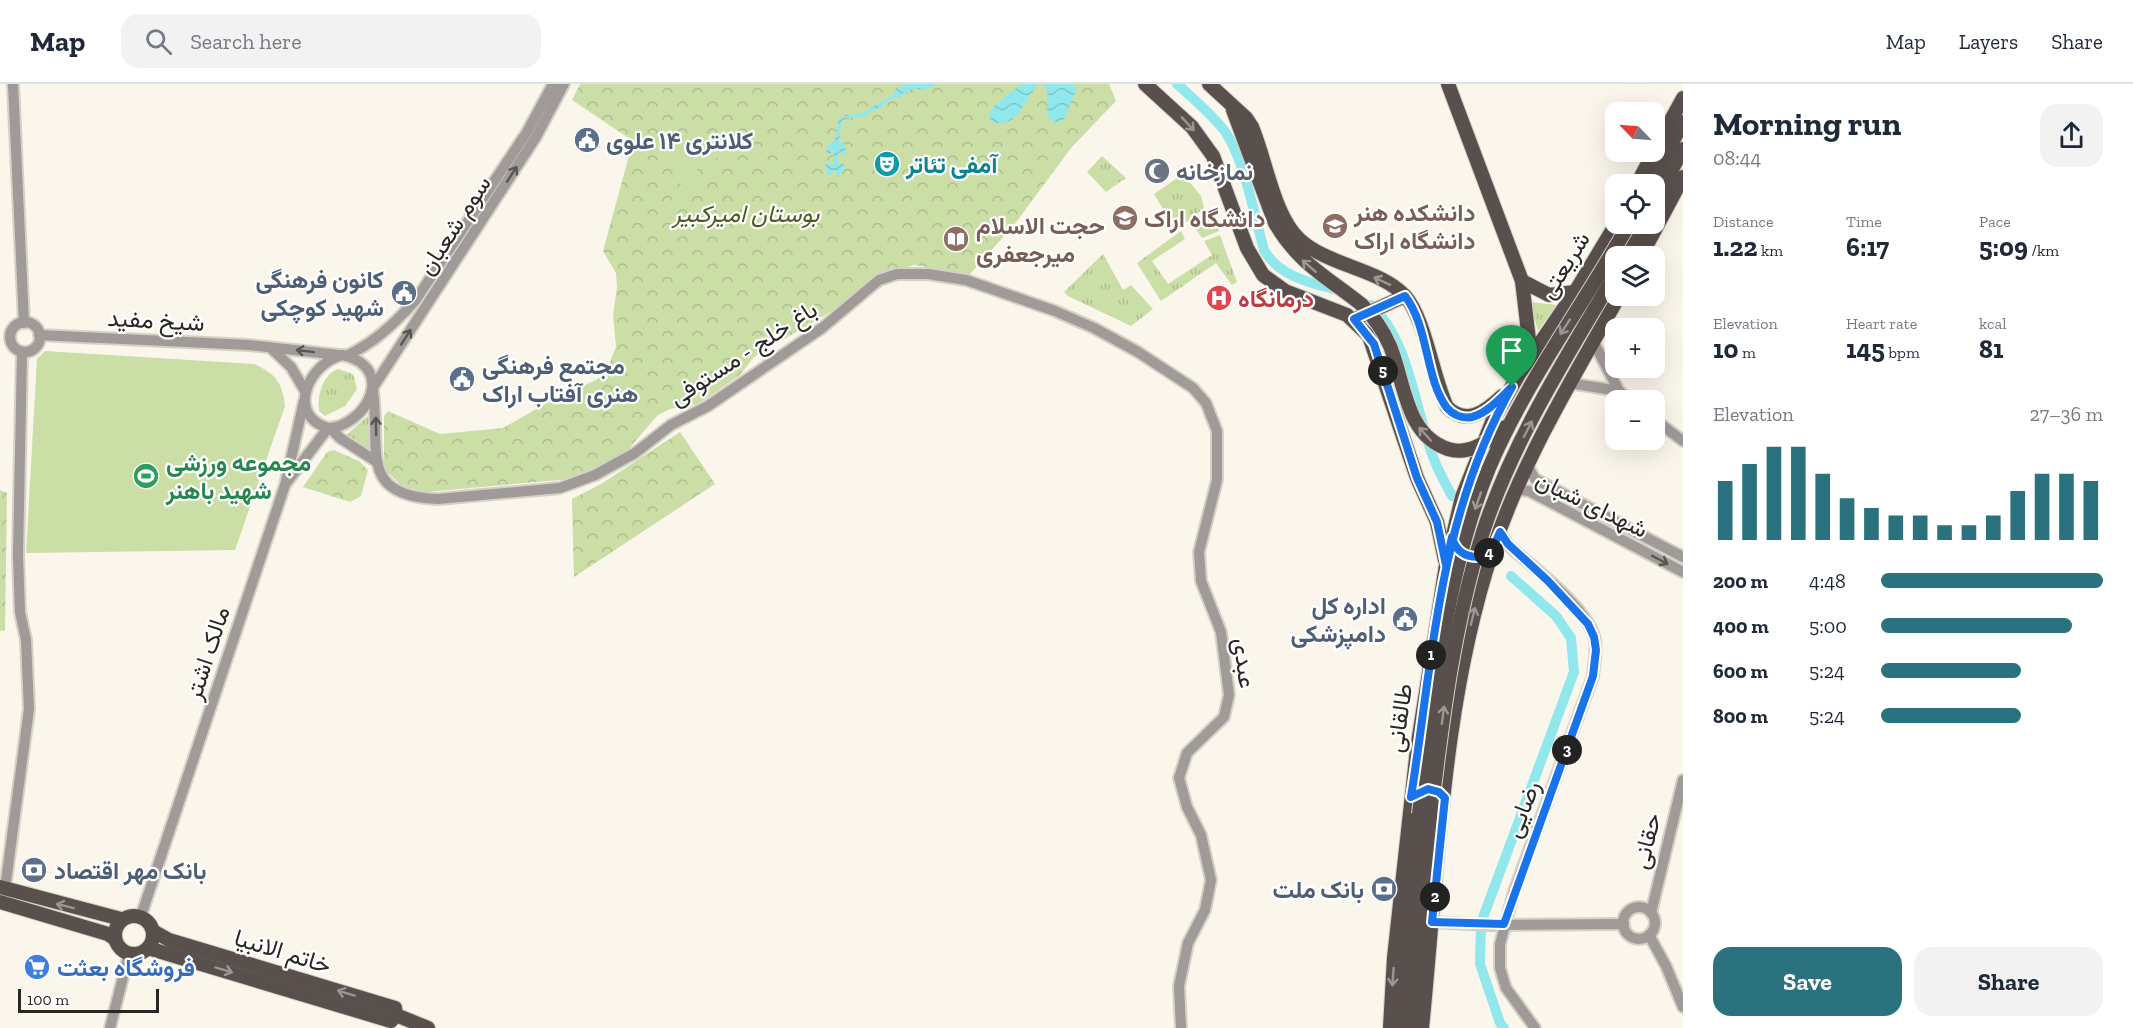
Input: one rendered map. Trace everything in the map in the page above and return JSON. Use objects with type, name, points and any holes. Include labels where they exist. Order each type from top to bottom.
[{"type":"main road","points":[[1145,84],[1192,127],[1213,156],[1247,248],[1263,275],[1285,291],[1332,307],[1354,319],[1374,344],[1417,478],[1437,522],[1446,565]]},
{"type":"main road","points":[[1209,84],[1252,127],[1282,212],[1300,240],[1317,251],[1388,284],[1405,296],[1417,316],[1440,393],[1447,407],[1454,414],[1471,417],[1479,414],[1512,387]]},
{"type":"main road","points":[[1448,84],[1522,281],[1527,319],[1528,359],[1557,365],[1564,370],[1569,383]]},
{"type":"main road","points":[[1665,131],[1683,98]]},
{"type":"main road","points":[[1227,100],[1246,140],[1275,223],[1293,251],[1318,274],[1362,305],[1377,322],[1390,347],[1414,420],[1430,441],[1451,450],[1470,449],[1496,435],[1511,421]]},
{"type":"main road","points":[[1655,174],[1683,122]]},
{"type":"main road","points":[[1665,190],[1683,149]]},
{"type":"main road","points":[[1665,197],[1683,177]]},
{"type":"main road","name":"شریعتی","points":[[1528,359],[1575,292],[1610,234]]},
{"type":"main road","points":[[1412,1028],[1433,700],[1465,541],[1489,469],[1511,421],[1534,377],[1623,234]]},
{"type":"main road","points":[[1634,246],[1644,234]]},
{"type":"main road","points":[[1522,281],[1549,295],[1575,292]]},
{"type":"main road","points":[[1400,1028],[1425,814],[1456,639],[1484,530],[1530,424],[1605,292]]},
{"type":"main road","points":[[1354,319],[1405,296]]},
{"type":"main road","points":[[1422,1028],[1451,741],[1465,650],[1492,550],[1515,494],[1569,383],[1613,306]]},
{"type":"main road","name":"طالقانی","points":[[1390,1028],[1394,958],[1411,797],[1446,565],[1452,537],[1480,448],[1528,359]]},
{"type":"main road","points":[[1452,537],[1458,550],[1467,556],[1478,557],[1492,550]]},
{"type":"main road","points":[[1418,741],[1435,749],[1451,741]]},
{"type":"main road","points":[[1411,797],[1428,789],[1439,792],[1445,798]]},
{"type":"main road","points":[[2,893],[122,920]]},
{"type":"main road","points":[[2,893],[108,934],[115,939],[120,948],[129,954],[139,953],[148,948],[153,930],[141,916],[131,915],[115,928],[115,939]]},
{"type":"main road","name":"خاتم الانبیا","points":[[148,948],[391,1021],[396,1015],[395,1008],[169,940],[153,930]]},
{"type":"main road","name":"خاتم الانبیا","points":[[396,1015],[428,1028]]},
{"type":"street","points":[[14,84],[24,322]]},
{"type":"street","name":"سوم شعبان","points":[[343,356],[369,343],[393,325],[415,301],[527,132],[553,84]]},
{"type":"street","name":"سوم شعبان","points":[[373,388],[536,137],[564,84]]},
{"type":"street","name":"باغ خلج - مستوفی","points":[[377,462],[380,478],[407,495],[421,498],[438,499],[560,488],[595,475],[625,458],[670,424],[708,406],[822,328],[879,280],[897,274],[928,274],[966,280],[1055,311],[1094,328],[1138,352]]},
{"type":"street","points":[[24,322],[35,327],[39,335],[35,348],[22,352],[13,347],[5,336],[16,325],[24,322]]},
{"type":"street","name":"شیخ مفید","points":[[39,335],[270,348],[343,356]]},
{"type":"street","points":[[1593,341],[1618,390]]},
{"type":"street","points":[[270,348],[291,367],[305,396],[311,418],[330,428],[340,438],[377,462]]},
{"type":"street","points":[[2,893],[29,709],[26,640],[20,612],[18,556],[22,352]]},
{"type":"street","name":"عبدی","points":[[1138,352],[1193,388],[1206,403],[1217,431],[1217,480],[1198,552],[1200,581],[1221,632],[1229,695],[1224,717],[1187,753],[1179,778],[1187,807],[1201,835],[1210,880],[1205,910],[1188,943],[1181,976],[1178,1009],[1181,1028]]},
{"type":"street","points":[[305,396],[320,366],[343,356],[362,363],[369,371],[373,388],[377,462]]},
{"type":"street","points":[[1569,383],[1613,390]]},
{"type":"street","points":[[285,485],[330,428],[353,417],[365,404],[373,388]]},
{"type":"street","name":"مالک اشتر","points":[[141,916],[285,485],[305,396]]},
{"type":"street","points":[[1665,427],[1683,441]]},
{"type":"street","name":"شهدای شبان","points":[[1528,466],[1535,479],[1683,557]]},
{"type":"street","name":"شهدای شبان","points":[[1515,494],[1520,490],[1529,491],[1683,572]]},
{"type":"street","name":"رضایی","points":[[1500,532],[1508,544],[1578,611],[1594,637],[1596,650],[1593,676],[1504,924],[1500,968],[1513,1001],[1535,1028]]},
{"type":"street","name":"حقانی","points":[[1651,913],[1683,780]]},
{"type":"street","points":[[1635,908],[1644,908],[1651,913],[1655,923],[1649,935],[1640,939],[1630,937],[1623,924],[1628,912],[1635,908]]},
{"type":"street","points":[[1432,922],[1490,925],[1623,924]]},
{"type":"street","points":[[1649,935],[1666,966],[1683,1007]]},
{"type":"street","points":[[110,1028],[129,954]]},
{"type":"green space","name":"بوستان امیرکبیر","points":[[580,84],[1109,84],[1116,101],[1071,148],[1014,225],[970,274],[914,265],[872,279],[842,305],[754,357],[740,375],[698,404],[670,409],[658,415],[624,454],[570,479],[426,492],[402,486],[384,469],[384,416],[388,411],[440,434],[503,428],[554,399],[596,380],[607,369],[616,347],[613,315],[617,287],[616,273],[603,251],[633,141],[572,100]]},
{"type":"green space","points":[[717,146],[719,158],[694,163],[692,150]]},
{"type":"green space","points":[[685,147],[702,179],[683,189],[666,157]]},
{"type":"green space","points":[[1102,156],[1126,178],[1106,192],[1087,172]]},
{"type":"green space","points":[[1183,174],[1201,196],[1204,208],[1176,230],[1154,194]]},
{"type":"green space","points":[[1211,211],[1219,231],[1202,238],[1192,223]]},
{"type":"green space","points":[[1181,231],[1185,239],[1152,261],[1168,284],[1212,255],[1204,241],[1220,235],[1237,282],[1232,285],[1216,263],[1161,301],[1137,263]]},
{"type":"green space","points":[[1103,254],[1123,290],[1131,285],[1153,309],[1131,326],[1064,292]]},
{"type":"green space","points":[[1530,302],[1557,305],[1538,331]]},
{"type":"green space","name":"مجموعه ورزشی شهید باهنر","points":[[45,351],[254,364],[273,375],[280,385],[285,406],[235,550],[26,553],[37,359]]},
{"type":"green space","points":[[338,369],[353,374],[357,389],[345,406],[325,416],[319,411],[320,393],[324,381]]},
{"type":"green space","points":[[371,413],[370,452],[344,437]]},
{"type":"green space","points":[[680,432],[715,484],[574,577],[572,499],[601,484]]},
{"type":"green space","points":[[334,450],[359,461],[368,470],[361,496],[350,502],[303,487],[327,452]]},
{"type":"green space","points":[[0,490],[7,493],[5,630],[0,631]]},
{"type":"water","points":[[935,84],[925,91],[915,86],[914,90],[909,89],[908,94],[903,93],[901,98],[896,97],[865,116],[842,120],[839,141],[844,144],[846,156],[838,152],[837,165],[841,163],[845,165],[839,177],[836,176],[836,170],[833,170],[831,176],[828,175],[825,161],[833,165],[834,152],[829,154],[826,152],[830,142],[835,141],[839,118],[864,112],[894,94],[896,88],[901,89],[902,85]]},
{"type":"water","points":[[1022,84],[1038,84],[1015,117],[1002,123],[993,122],[989,113],[997,103]]},
{"type":"water","points":[[1044,84],[1073,84],[1076,90],[1065,118],[1057,123],[1048,118],[1047,92]]},
{"type":"waterway","points":[[1177,84],[1213,118],[1231,142],[1248,188],[1264,250],[1270,259],[1278,267],[1297,278],[1341,291]]},
{"type":"waterway","points":[[1371,305],[1384,320],[1403,356],[1432,454],[1452,496]]},
{"type":"waterway","points":[[1504,1028],[1500,1023],[1480,964],[1481,923],[1574,672],[1571,638],[1556,616],[1511,576]]},
{"type":"place","name":"کلانتری ۱۴ علوی","points":[[587,140]]},
{"type":"place","name":"آمفی تئاتر","points":[[887,164]]},
{"type":"place","name":"نمازخانه","points":[[1157,171]]},
{"type":"place","name":"دانشگاه اراک","points":[[1125,218]]},
{"type":"place","name":"دانشکده هنر دانشگاه اراک","points":[[1335,226]]},
{"type":"place","name":"حجت الاسلام میرجعفری","points":[[956,239]]},
{"type":"place","name":"کانون فرهنگی شهید کوچکی","points":[[404,293]]},
{"type":"place","name":"درمانگاه","points":[[1219,298]]},
{"type":"place","name":"مجتمع فرهنگی هنری آفتاب اراک","points":[[462,379]]},
{"type":"place","name":"مجموعه ورزشی شهید باهنر","points":[[146,476]]},
{"type":"place","name":"اداره کل دامپزشکی","points":[[1405,619]]},
{"type":"place","name":"بانک مهر اقتصاد","points":[[34,870]]},
{"type":"place","name":"بانک ملت","points":[[1384,889]]},
{"type":"place","name":"فروشگاه بعثت","points":[[37,967]]},
{"type":"route","points":[[1512,387],[1479,414],[1462,417],[1454,414],[1447,407],[1440,393],[1417,316],[1412,304],[1405,296],[1354,319],[1374,344],[1417,478],[1437,522],[1446,565],[1452,537],[1455,546],[1462,554],[1478,557],[1492,550],[1500,532],[1508,544],[1578,611],[1594,637],[1596,650],[1593,676],[1504,924],[1432,922],[1445,798],[1439,792],[1428,789],[1417,792],[1411,797],[1426,688],[1446,565],[1452,537],[1462,497],[1480,448],[1512,387]]}]
